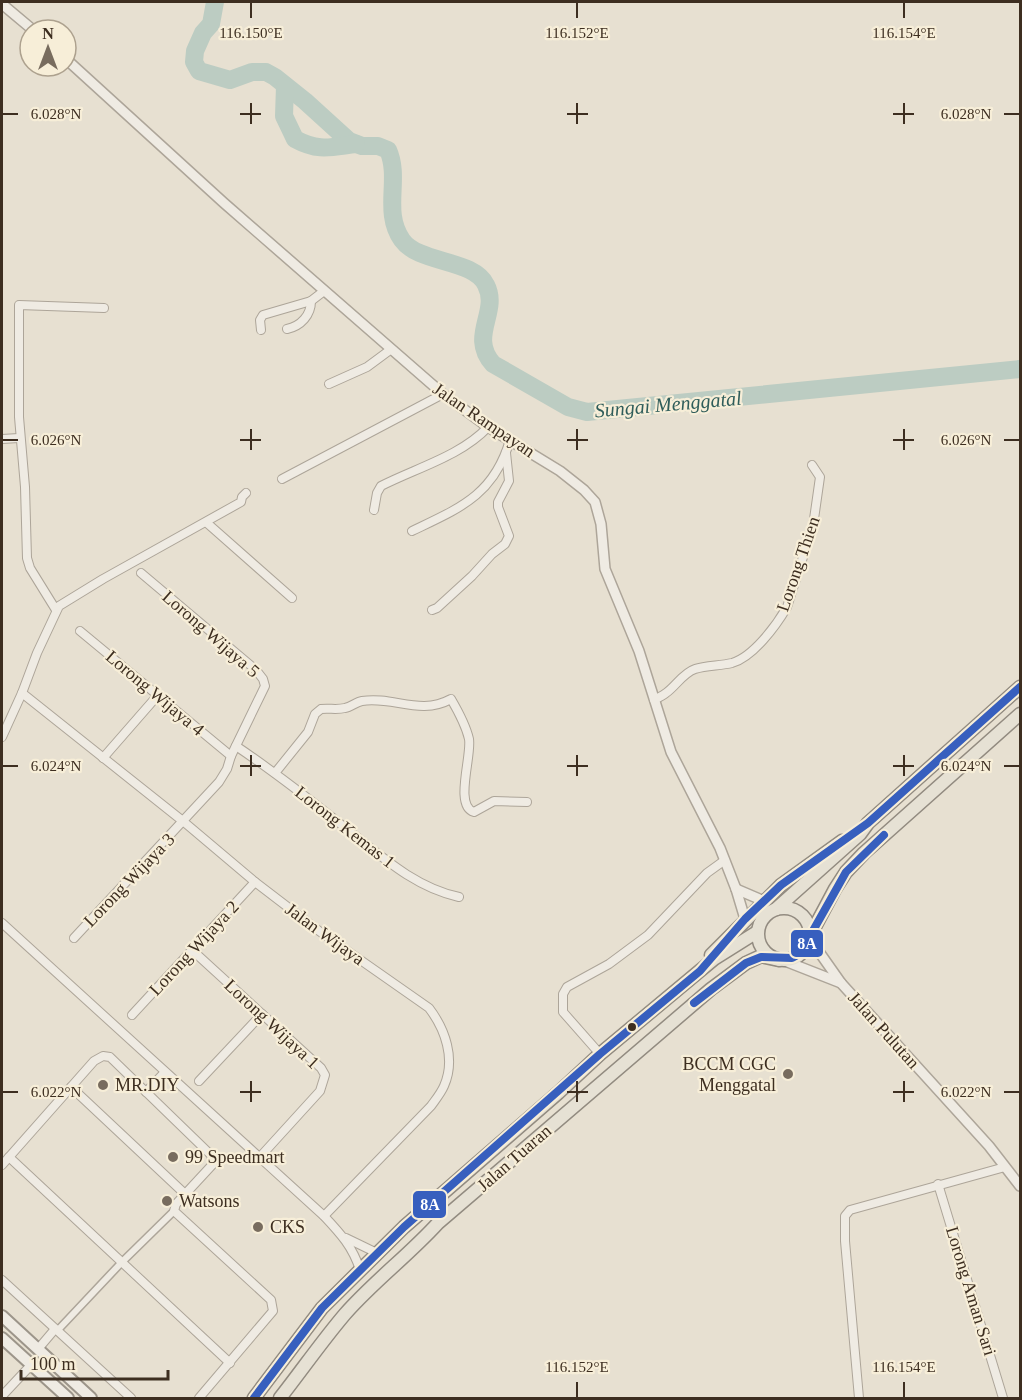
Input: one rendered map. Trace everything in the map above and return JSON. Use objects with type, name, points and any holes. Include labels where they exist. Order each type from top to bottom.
[{"type":"main road","points":[[700,971],[745,919],[781,885],[868,823],[1020,687]]},
{"type":"main road","points":[[880,813],[893,812],[1020,698]]},
{"type":"main road","points":[[868,823],[860,834],[776,909],[764,916],[757,932],[758,941],[770,957],[782,960],[801,954],[846,872],[864,853],[1020,714]]},
{"type":"main road","points":[[776,909],[789,908],[800,913],[808,923],[810,937]]},
{"type":"main road","name":"Jalan Tuaran","points":[[254,1398],[322,1308],[411,1220],[600,1054],[714,959],[757,932]]},
{"type":"main road","name":"Jalan Tuaran","points":[[280,1398],[345,1314],[413,1250],[438,1223],[711,989],[746,963],[761,956],[782,960]]},
{"type":"main road","points":[[2,1316],[91,1398]]},
{"type":"main road","points":[[2,1338],[68,1398]]},
{"type":"street","points":[[2,4],[19,18]]},
{"type":"street","name":"Jalan Rampayan","points":[[78,70],[390,350],[443,394],[488,427],[560,471],[595,502],[601,524],[605,569],[639,651],[671,752],[725,860],[745,919]]},
{"type":"street","points":[[261,330],[260,320],[263,315],[311,301],[324,291]]},
{"type":"street","points":[[287,329],[300,324],[311,307],[311,301]]},
{"type":"street","points":[[56,610],[30,568],[27,558],[25,487],[19,438],[19,305],[104,308]]},
{"type":"street","points":[[329,384],[367,367],[390,350]]},
{"type":"street","points":[[282,479],[443,394]]},
{"type":"street","points":[[374,510],[377,493],[381,486],[461,447],[480,436],[488,427]]},
{"type":"street","points":[[2,439],[19,438]]},
{"type":"street","points":[[412,531],[475,498],[493,476],[506,453],[510,440]]},
{"type":"street","points":[[432,610],[437,608],[505,544],[508,536],[498,502],[509,481],[506,453]]},
{"type":"street","name":"Lorong Thien","points":[[654,700],[666,693],[694,669],[730,664],[743,659],[773,628],[782,615],[790,599],[813,526],[820,477],[812,465]]},
{"type":"street","points":[[2,737],[56,610],[103,579],[207,523],[241,502],[246,493]]},
{"type":"street","points":[[207,523],[292,598]]},
{"type":"street","name":"Lorong Wijaya 5","points":[[141,573],[256,670],[265,686],[227,769],[219,782],[184,822]]},
{"type":"street","name":"Lorong Wijaya 4","points":[[80,631],[231,756]]},
{"type":"street","name":"Jalan Wijaya","points":[[22,693],[184,822],[255,882],[319,931],[429,1008],[438,1021],[446,1040],[449,1058],[444,1088],[431,1106],[324,1216]]},
{"type":"street","points":[[103,758],[158,695]]},
{"type":"street","points":[[275,773],[308,732],[315,714],[321,709],[342,709],[362,701],[425,707],[438,705],[451,699],[469,740],[464,788],[465,806],[474,812],[495,801],[527,802]]},
{"type":"street","name":"Lorong Kemas 1","points":[[236,746],[275,773],[411,878],[444,893],[459,897]]},
{"type":"street","name":"Lorong Wijaya 3","points":[[74,938],[184,822]]},
{"type":"street","points":[[600,1054],[563,1012],[563,994],[567,987],[609,964],[648,935],[707,873],[725,860]]},
{"type":"street","name":"Lorong Wijaya 2","points":[[132,1015],[255,882]]},
{"type":"street","points":[[736,889],[764,901]]},
{"type":"street","points":[[2,923],[324,1216],[344,1237],[360,1270]]},
{"type":"street","name":"Jalan Pulutan","points":[[810,937],[841,983],[989,1146],[1020,1186]]},
{"type":"street","name":"Lorong Wijaya 1","points":[[192,950],[321,1068],[325,1076],[320,1091],[259,1158]]},
{"type":"street","name":"Jalan Pulutan","points":[[782,960],[841,983]]},
{"type":"street","points":[[199,1082],[262,1014]]},
{"type":"street","points":[[2,1165],[94,1061],[103,1056],[110,1057],[214,1159],[213,1164],[176,1204],[174,1211],[38,1349]]},
{"type":"street","points":[[146,1092],[165,1071]]},
{"type":"street","points":[[71,1087],[185,1194]]},
{"type":"street","points":[[9,1157],[230,1363]]},
{"type":"street","points":[[859,1398],[845,1241],[845,1216],[850,1210],[1005,1167]]},
{"type":"street","name":"Lorong Aman Sari","points":[[938,1184],[1003,1398]]},
{"type":"street","points":[[174,1211],[272,1300],[273,1311],[199,1398]]},
{"type":"street","points":[[344,1237],[377,1253]]},
{"type":"street","points":[[2,1280],[131,1398]]},
{"type":"street","points":[[2,1396],[31,1365]]},
{"type":"waterway","name":"Sungai Menggatal","points":[[215,2],[211,24],[203,33],[195,51],[194,62],[199,71],[230,80],[252,72],[266,72],[305,101],[349,141],[362,146],[378,146],[388,150],[393,172],[393,218],[402,240],[421,254],[470,270],[480,277],[489,295],[483,334],[486,354],[493,364],[568,407],[587,412],[1020,369]]},
{"type":"waterway","points":[[285,86],[284,116],[295,139],[318,147],[356,144]]},
{"type":"transit line","name":"8A","points":[[254,1398],[322,1308],[404,1227],[600,1054],[700,971],[745,919],[781,885],[868,823],[1020,687]]},
{"type":"transit line","name":"8A","points":[[694,1003],[746,963],[761,957],[792,958],[803,952],[846,872],[884,835]]},
{"type":"place","name":"BCCM CGC Menggatal","points":[[788,1074]]},
{"type":"place","name":"MR.DIY","points":[[103,1085]]},
{"type":"place","name":"99 Speedmart","points":[[173,1157]]},
{"type":"place","name":"Watsons","points":[[167,1201]]},
{"type":"place","name":"CKS","points":[[258,1227]]}]
